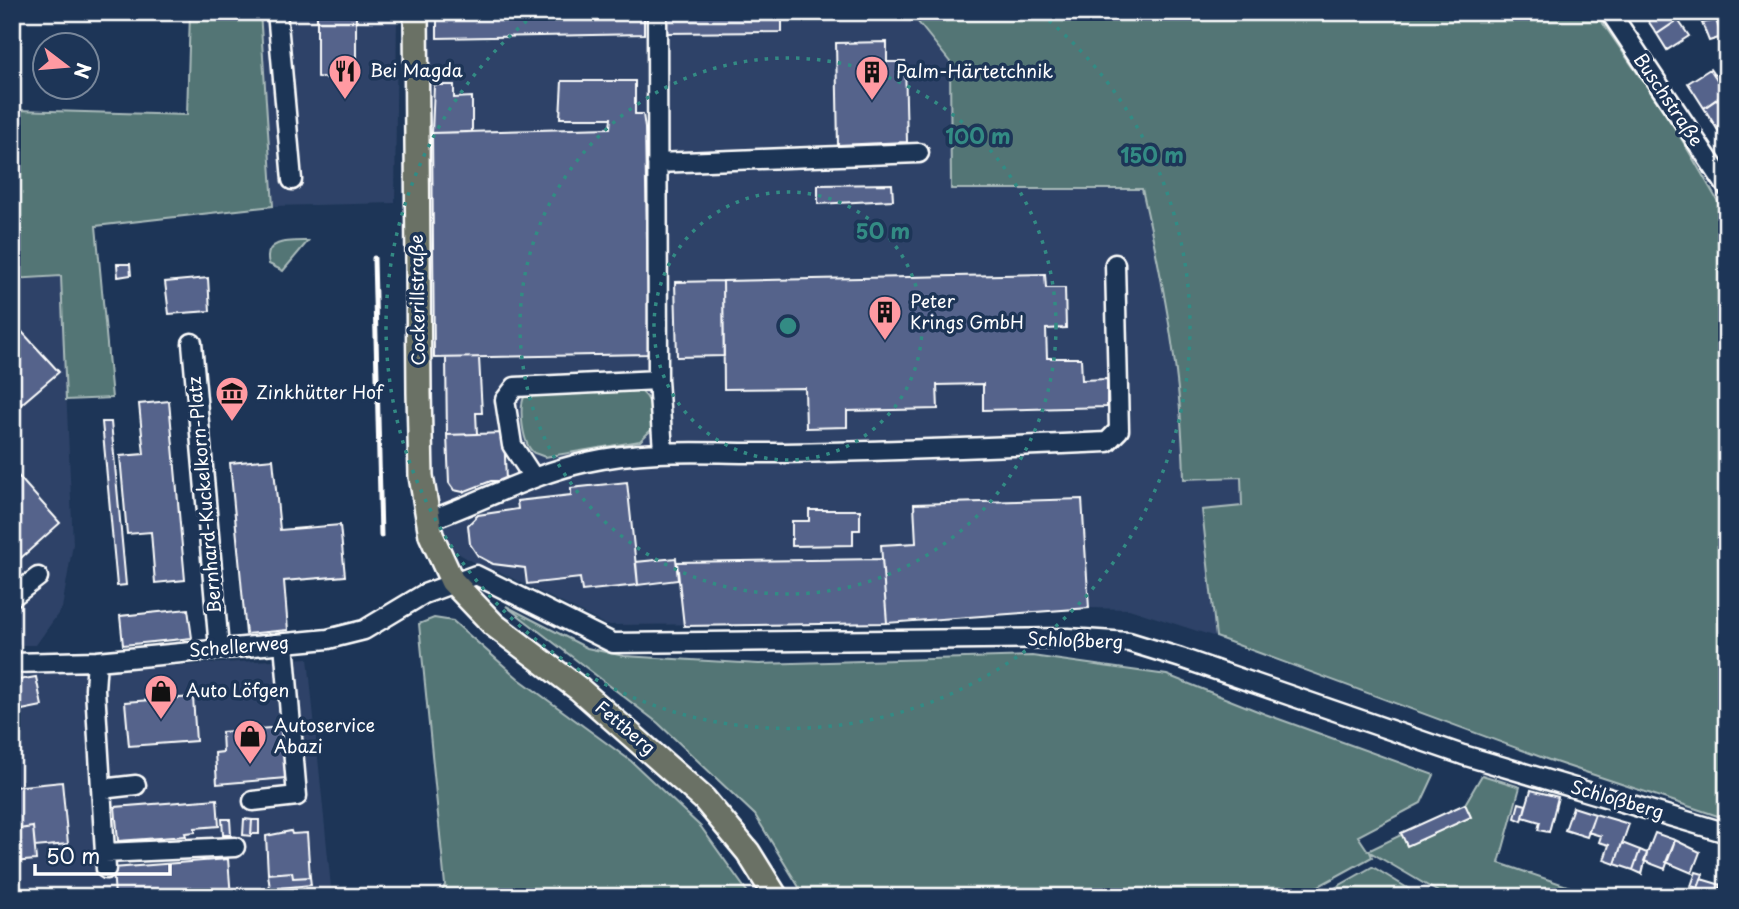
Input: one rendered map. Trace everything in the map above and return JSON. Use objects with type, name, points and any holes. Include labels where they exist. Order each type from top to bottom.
[{"type":"main road","name":"Cockerillstraße","points":[[416,12],[421,476],[427,521],[452,581]]},
{"type":"main road","name":"Fettberg","points":[[452,581],[494,625],[579,689],[704,799],[748,852],[776,897]]},
{"type":"street","points":[[277,12],[292,180]]},
{"type":"street","points":[[657,12],[658,380],[663,450]]},
{"type":"street","name":"Buschstraße","points":[[1610,12],[1727,187]]},
{"type":"street","points":[[657,163],[919,153]]},
{"type":"street","points":[[427,521],[468,507],[533,477],[587,462],[663,450],[763,453],[937,450],[1108,442],[1119,430],[1115,264]]},
{"type":"street","name":"Bernhard-Kuckelkorn-Platz","points":[[192,343],[219,648]]},
{"type":"street","points":[[533,477],[512,445],[505,400],[515,387],[658,380]]},
{"type":"street","name":"Schloßberg","points":[[452,581],[476,575],[613,643],[1068,638],[1129,642],[1463,755],[1727,833]]},
{"type":"street","points":[[12,597],[38,577]]},
{"type":"street","name":"Schellerweg","points":[[12,663],[97,661],[328,639],[364,629],[452,581]]},
{"type":"street","points":[[253,801],[297,796],[284,643]]},
{"type":"street","points":[[97,661],[95,689],[106,861],[235,847]]},
{"type":"street","points":[[101,789],[136,785]]},
{"type":"shaded area","points":[[260,12],[397,12],[395,203],[273,206]]},
{"type":"shaded area","points":[[429,12],[910,12],[950,62],[951,189],[1142,189],[1165,285],[1184,437],[1184,479],[1241,476],[1242,506],[1202,511],[1216,637],[1129,609],[1089,608],[887,623],[606,625],[492,568],[489,572],[453,550],[446,539],[434,475],[427,366]]},
{"type":"shaded area","points":[[61,275],[73,544],[62,608],[36,645],[12,645],[12,279]]},
{"type":"shaded area","points":[[308,658],[332,897],[12,897],[12,675]]},
{"type":"green space","points":[[12,12],[16,12],[17,110],[187,115],[190,12],[260,12],[273,206],[96,226],[112,398],[66,400],[61,276],[12,279]]},
{"type":"green space","points":[[910,12],[1595,12],[1674,126],[1727,217],[1727,819],[1549,760],[1216,637],[1202,510],[1242,506],[1241,477],[1184,479],[1176,369],[1158,261],[1142,189],[951,189],[950,62]]},
{"type":"green space","points":[[308,241],[283,271],[269,264],[268,256],[274,246],[286,242]]},
{"type":"green space","points":[[639,390],[647,398],[651,413],[651,430],[640,441],[545,457],[530,449],[523,426],[522,410],[524,397],[531,393]]},
{"type":"green space","points":[[506,606],[587,648],[624,656],[759,664],[1032,656],[1167,675],[1265,714],[1434,775],[1421,803],[1358,836],[1368,851],[1465,804],[1482,775],[1520,787],[1499,863],[1573,888],[1571,897],[1447,897],[1370,852],[1372,857],[1299,897],[805,897],[755,815],[658,723]]},
{"type":"green space","points":[[434,618],[453,621],[519,679],[631,761],[701,827],[751,897],[439,897],[445,885],[419,624]]},
{"type":"green space","points":[[1372,867],[1422,897],[1319,897]]},
{"type":"building","points":[[307,12],[356,12],[356,77],[339,80],[317,77],[317,13]]},
{"type":"building","points":[[437,12],[644,12],[644,34],[437,38]]},
{"type":"building","points":[[666,12],[782,12],[782,32],[666,33]]},
{"type":"building","points":[[1642,12],[1674,12],[1678,20],[1657,34]]},
{"type":"building","points":[[1697,12],[1708,12],[1712,21],[1702,23]]},
{"type":"building","points":[[1678,20],[1689,36],[1667,50],[1657,34]]},
{"type":"building","points":[[1716,20],[1722,37],[1709,41],[1702,23]]},
{"type":"building","name":"Palm-Härtetchnik","points":[[887,42],[887,62],[905,62],[907,142],[838,145],[836,43]]},
{"type":"building","points":[[1710,69],[1726,93],[1704,108],[1688,83]]},
{"type":"building","points":[[1727,71],[1727,92],[1726,92],[1714,75]]},
{"type":"building","points":[[562,81],[635,81],[635,114],[643,114],[645,128],[649,354],[434,358],[432,133],[610,128],[611,118],[560,118]]},
{"type":"building","points":[[434,85],[454,85],[454,98],[472,97],[472,132],[432,133]]},
{"type":"building","points":[[1721,96],[1727,105],[1727,127],[1719,132],[1704,108]]},
{"type":"building","points":[[892,184],[893,200],[818,204],[818,185]]},
{"type":"building","points":[[117,264],[130,264],[131,275],[118,277]]},
{"type":"building","name":"Peter Krings GmbH","points":[[1045,274],[1046,288],[1065,288],[1066,328],[1046,329],[1047,358],[1081,358],[1082,380],[1107,379],[1107,407],[983,410],[983,384],[937,385],[938,409],[847,411],[847,427],[806,428],[805,388],[724,389],[723,281]]},
{"type":"building","points":[[208,278],[210,311],[169,314],[165,282]]},
{"type":"building","points":[[723,281],[724,356],[677,357],[675,282]]},
{"type":"building","points":[[12,321],[59,372],[12,412]]},
{"type":"building","points":[[446,358],[479,358],[482,413],[476,413],[477,434],[447,435]]},
{"type":"building","points":[[169,401],[185,580],[155,583],[151,532],[127,534],[120,456],[144,454],[139,404]]},
{"type":"building","points":[[102,422],[111,422],[126,585],[117,586]]},
{"type":"building","points":[[504,433],[506,481],[491,481],[463,492],[454,490],[449,483],[447,435]]},
{"type":"building","points":[[273,459],[280,530],[340,525],[345,576],[284,581],[288,630],[246,634],[230,463]]},
{"type":"building","points":[[12,469],[60,523],[12,566]]},
{"type":"building","points":[[627,482],[638,585],[582,591],[580,578],[527,584],[525,568],[493,564],[478,556],[470,544],[468,525],[478,515],[518,509],[517,501],[571,495],[571,488]]},
{"type":"building","points":[[1082,499],[1089,608],[887,623],[881,545],[916,543],[914,504]]},
{"type":"building","points":[[809,510],[860,510],[860,530],[853,530],[853,545],[792,546],[792,521],[809,521]]},
{"type":"building","points":[[676,558],[678,580],[638,585],[636,562]]},
{"type":"building","points":[[882,559],[887,623],[684,626],[677,562]]},
{"type":"building","points":[[188,609],[192,638],[123,645],[120,616]]},
{"type":"building","points":[[36,677],[42,706],[12,712],[12,681]]},
{"type":"building","name":"Auto Löfgen","points":[[193,697],[196,741],[129,746],[125,702]]},
{"type":"building","name":"Autoservice Abazi","points":[[282,727],[286,778],[217,784],[215,753],[223,752],[222,732]]},
{"type":"building","points":[[62,782],[68,844],[35,847],[33,827],[12,830],[12,809],[15,808],[13,787]]},
{"type":"building","points":[[1531,790],[1558,797],[1549,832],[1538,830],[1540,822],[1523,817]]},
{"type":"building","points":[[217,799],[219,826],[195,828],[195,832],[185,833],[186,836],[118,841],[115,807]]},
{"type":"building","points":[[1519,803],[1526,805],[1522,821],[1515,818]]},
{"type":"building","points":[[1465,804],[1471,817],[1407,846],[1401,833]]},
{"type":"building","points":[[1573,807],[1595,814],[1587,837],[1565,830]]},
{"type":"building","points":[[1595,814],[1629,824],[1615,864],[1604,860],[1609,845],[1599,842],[1601,836],[1588,832]]},
{"type":"building","points":[[222,819],[230,819],[231,835],[223,835]]},
{"type":"building","points":[[244,819],[252,820],[251,836],[243,835]]},
{"type":"building","points":[[252,820],[259,820],[259,834],[251,834]]},
{"type":"building","points":[[33,827],[36,860],[12,862],[12,830]]},
{"type":"building","points":[[291,831],[292,834],[307,833],[310,877],[293,878],[292,872],[268,874],[266,836]]},
{"type":"building","points":[[1655,833],[1675,840],[1665,869],[1644,861]]},
{"type":"building","points":[[1675,840],[1700,852],[1692,873],[1666,862]]},
{"type":"building","points":[[1622,843],[1640,850],[1633,870],[1615,864]]},
{"type":"building","points":[[1640,850],[1647,853],[1642,874],[1633,870]]},
{"type":"building","points":[[228,859],[231,897],[115,897],[113,868]]},
{"type":"building","points":[[1727,871],[1727,893],[1719,890]]},
{"type":"building","points":[[292,872],[293,878],[310,877],[311,885],[270,889],[268,874]]},
{"type":"building","points":[[1696,872],[1703,874],[1698,888],[1691,886]]},
{"type":"building","points":[[1701,879],[1721,885],[1717,894],[1698,888]]},
{"type":"railway","points":[[374,258],[381,536]]},
{"type":"place","name":"Bei Magda","points":[[345,101]]},
{"type":"place","name":"Palm-Härtetchnik","points":[[872,102]]},
{"type":"place","name":"Peter Krings GmbH","points":[[885,342]]},
{"type":"place","name":"Zinkhütter Hof","points":[[232,423]]},
{"type":"place","name":"Auto Löfgen","points":[[161,721]]},
{"type":"place","name":"Autoservice Abazi","points":[[250,766]]}]
